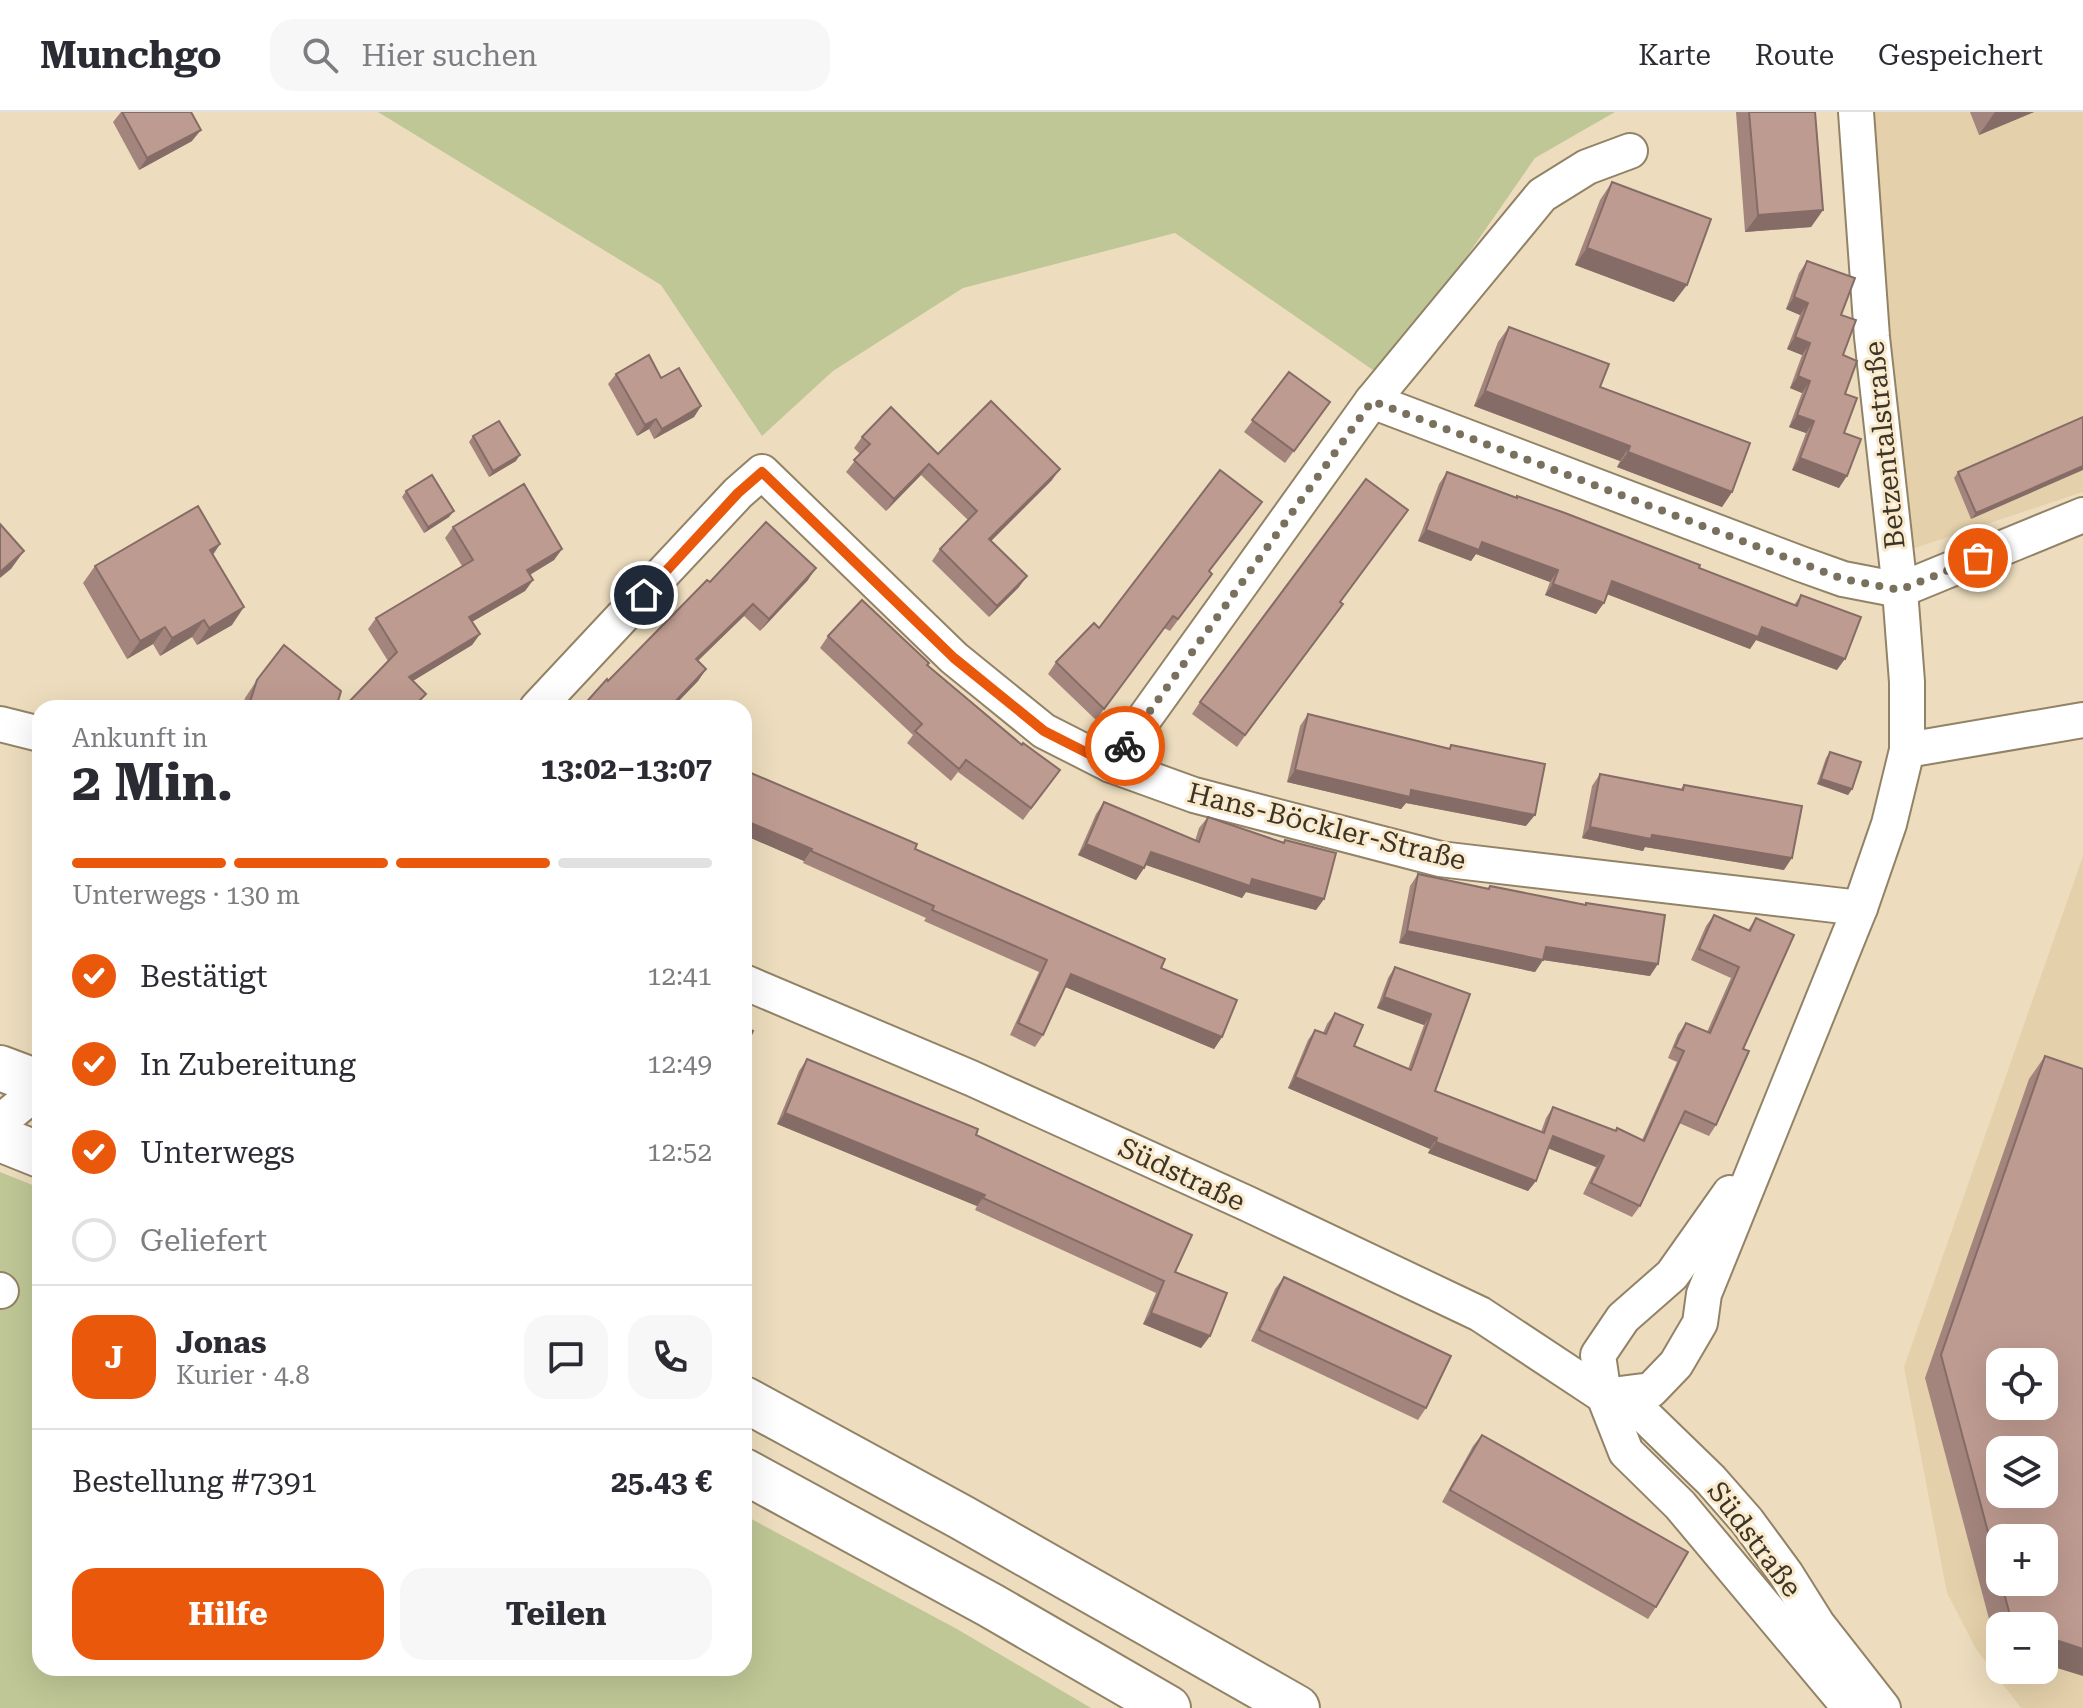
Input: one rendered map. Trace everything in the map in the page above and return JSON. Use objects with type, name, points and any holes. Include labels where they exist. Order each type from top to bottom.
[{"type":"highway","points":[[0,1068],[32,1080]]},
{"type":"highway","points":[[0,1139],[32,1152]]},
{"type":"highway","points":[[752,1403],[961,1517],[1297,1708]]},
{"type":"highway","points":[[752,1475],[990,1605],[1168,1708]]},
{"type":"street","name":"Betzentalstraße","points":[[1763,1147],[1860,908],[1889,824],[1907,750],[1907,682],[1900,590],[1872,337],[1856,112]]},
{"type":"street","points":[[1111,765],[1372,401],[1542,195],[1587,167],[1630,151]]},
{"type":"street","points":[[1372,401],[1801,564],[1843,579],[1900,590],[2083,515]]},
{"type":"street","name":"Hans-Böckler-Straße","points":[[544,700],[738,493],[762,472],[954,658],[1044,731],[1111,765],[1194,795],[1440,859],[1860,908]]},
{"type":"street","points":[[1907,750],[2083,720]]},
{"type":"street","points":[[0,724],[32,732]]},
{"type":"street","name":"Südstraße","points":[[752,985],[971,1078],[1480,1314],[1604,1396],[1643,1414],[1711,1480],[1747,1521],[1818,1625],[1883,1708]]},
{"type":"street","points":[[0,1122],[32,1096]]},
{"type":"street","points":[[1763,1147],[1704,1294],[1700,1323],[1676,1364],[1651,1390],[1604,1396],[1598,1355],[1623,1318],[1672,1275],[1763,1147]]},
{"type":"street","name":"Südstraße","points":[[1604,1396],[1626,1452],[1680,1505],[1850,1708]]},
{"type":"shaded area","points":[[1870,112],[2083,112],[2083,492],[1909,550]]},
{"type":"shaded area","points":[[2083,856],[2083,1708],[2021,1708],[2003,1684],[2058,1684],[2058,1612],[1986,1612],[1986,1662],[1947,1593],[1904,1367]]},
{"type":"green space","points":[[378,112],[1615,112],[1535,158],[1383,377],[1175,233],[963,288],[833,371],[762,436],[661,285]]},
{"type":"green space","points":[[0,1172],[32,1185],[32,1676],[752,1676],[752,1519],[957,1629],[1091,1708],[0,1708]]},
{"type":"building","points":[[122,112],[191,112],[201,130],[147,158]]},
{"type":"building","points":[[1749,112],[1815,112],[1823,210],[1758,215]]},
{"type":"building","points":[[1612,182],[1711,219],[1687,285],[1587,248]]},
{"type":"building","points":[[1807,261],[1855,278],[1841,315],[1856,320],[1843,355],[1857,361],[1845,394],[1857,398],[1844,433],[1861,439],[1847,476],[1800,458],[1814,421],[1797,415],[1810,381],[1798,376],[1810,343],[1795,337],[1808,303],[1794,297]]},
{"type":"building","points":[[1509,327],[1609,364],[1600,387],[1750,443],[1732,492],[1628,452],[1630,446],[1485,391]]},
{"type":"building","points":[[649,355],[661,378],[679,368],[701,406],[662,429],[656,419],[645,425],[616,374]]},
{"type":"building","points":[[1289,372],[1330,402],[1294,451],[1252,420]]},
{"type":"building","points":[[991,401],[1060,469],[989,539],[1027,576],[997,606],[940,549],[977,511],[929,464],[894,499],[854,460],[870,444],[862,437],[891,407],[938,454]]},
{"type":"building","points":[[2083,417],[2083,466],[1976,513],[1958,472]]},
{"type":"building","points":[[499,421],[520,455],[493,471],[473,436]]},
{"type":"building","points":[[1220,470],[1262,502],[1209,571],[1212,574],[1178,619],[1173,616],[1104,709],[1056,662],[1094,623],[1099,628]]},
{"type":"building","points":[[1447,472],[1565,513],[1797,606],[1801,595],[1861,617],[1845,659],[1762,627],[1758,637],[1612,581],[1604,603],[1553,584],[1558,570],[1482,542],[1479,550],[1426,530]]},
{"type":"building","points":[[432,475],[454,511],[428,527],[406,491]]},
{"type":"building","points":[[1366,479],[1408,510],[1340,602],[1343,604],[1245,735],[1200,702]]},
{"type":"building","points":[[524,484],[562,549],[527,570],[533,580],[469,617],[480,634],[409,677],[426,694],[420,700],[351,700],[397,652],[376,618],[473,560],[453,527]]},
{"type":"building","points":[[198,506],[220,544],[210,550],[244,607],[209,628],[204,620],[172,638],[165,627],[140,641],[95,566]]},
{"type":"building","points":[[766,522],[816,568],[769,619],[753,604],[696,659],[706,669],[677,700],[588,700],[707,580],[710,582]]},
{"type":"building","points":[[0,524],[24,551],[0,572]]},
{"type":"building","points":[[862,600],[929,663],[927,665],[1022,745],[1060,770],[1031,808],[966,760],[959,769],[915,731],[922,724],[828,636]]},
{"type":"building","points":[[284,645],[341,691],[338,700],[251,700],[257,680]]},
{"type":"building","points":[[1308,714],[1450,749],[1451,745],[1545,764],[1535,815],[1411,790],[1410,797],[1295,770]]},
{"type":"building","points":[[1830,752],[1861,762],[1852,789],[1821,779]]},
{"type":"building","points":[[752,773],[917,844],[915,849],[1165,959],[1161,968],[1237,1000],[1222,1037],[1071,974],[1043,1035],[1018,1023],[1047,960],[932,910],[934,906],[752,823]]},
{"type":"building","points":[[1600,774],[1683,790],[1684,785],[1802,806],[1792,858],[1652,835],[1651,839],[1590,827]]},
{"type":"building","points":[[1104,802],[1199,842],[1208,817],[1284,843],[1285,840],[1336,853],[1324,899],[1252,879],[1250,886],[1151,852],[1144,868],[1086,844]]},
{"type":"building","points":[[1418,874],[1489,889],[1490,886],[1586,905],[1665,915],[1658,964],[1546,947],[1543,960],[1407,931]]},
{"type":"building","points":[[1714,915],[1750,931],[1756,918],[1794,935],[1743,1049],[1749,1051],[1716,1125],[1685,1111],[1640,1206],[1591,1183],[1604,1156],[1553,1136],[1536,1181],[1436,1142],[1437,1138],[1295,1077],[1315,1030],[1326,1034],[1335,1013],[1363,1025],[1354,1046],[1411,1070],[1431,1014],[1384,997],[1395,967],[1470,994],[1435,1091],[1544,1133],[1553,1107],[1616,1131],[1617,1128],[1644,1141],[1684,1051],[1675,1047],[1686,1023],[1710,1033],[1739,967],[1699,949]]},
{"type":"building","points":[[2045,1056],[2083,1069],[2083,1649],[2058,1641],[2058,1612],[2009,1612],[2005,1596],[2058,1596],[2058,1524],[1986,1524],[1941,1355]]},
{"type":"building","points":[[807,1059],[978,1129],[976,1135],[1192,1235],[1175,1272],[1227,1293],[1210,1336],[1151,1313],[1164,1281],[983,1198],[985,1195],[785,1113]]},
{"type":"building","points":[[1284,1277],[1451,1356],[1426,1408],[1259,1330]]},
{"type":"building","points":[[1482,1435],[1688,1552],[1656,1607],[1450,1490]]},
{"type":"way so far","points":[[1125,746],[1372,401],[1843,579],[1900,590],[1978,558]]},
{"type":"route","points":[[644,595],[738,493],[762,472],[954,658],[1044,731],[1111,765],[1125,746]]}]
